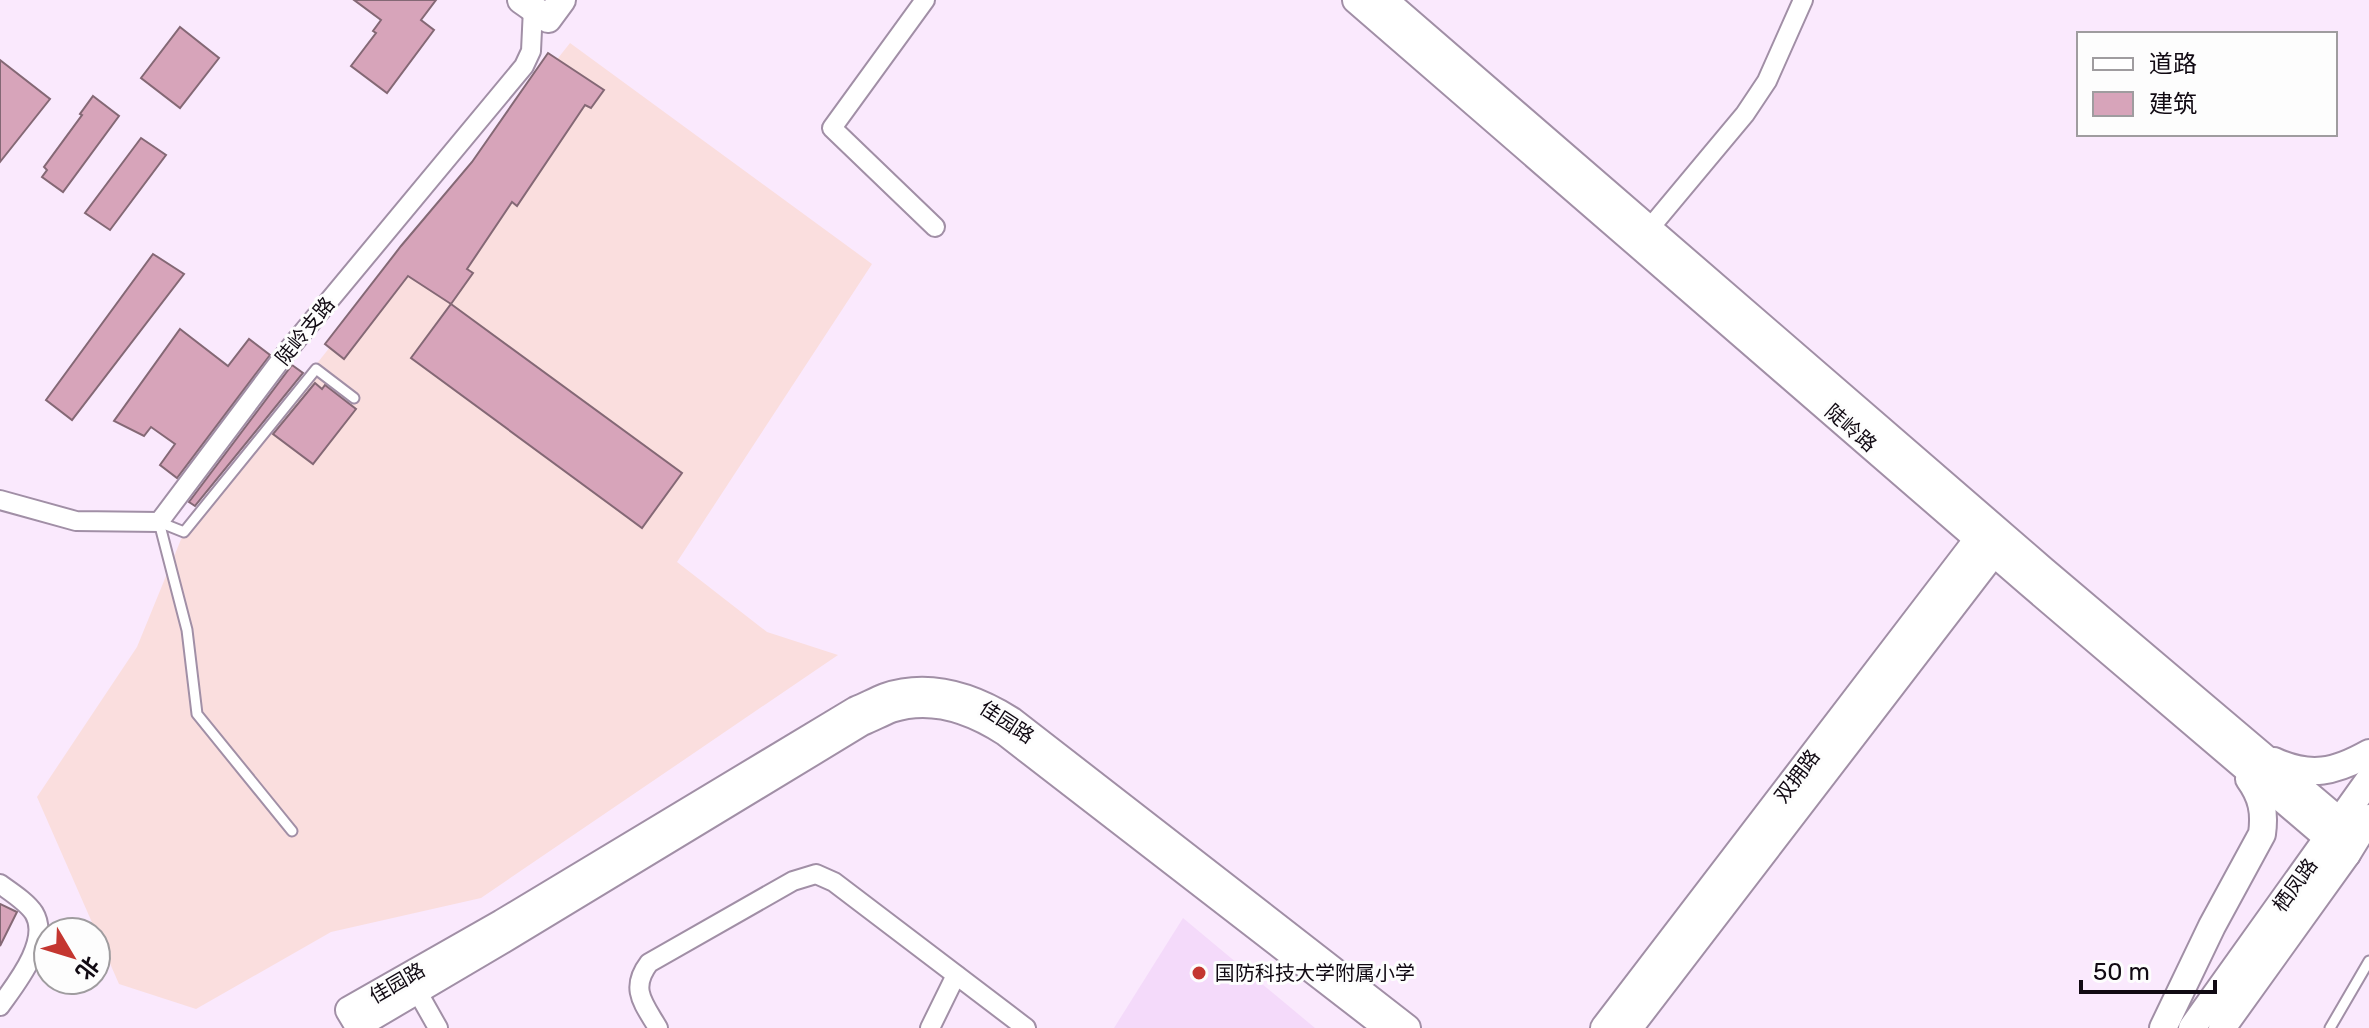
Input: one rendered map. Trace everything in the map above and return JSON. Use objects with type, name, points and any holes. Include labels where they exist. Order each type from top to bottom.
[{"type":"main road","name":"陡岭路","points":[[1356,0],[2244,755],[2348,834]]},
{"type":"main road","name":"陡岭路","points":[[1384,0],[1649,229],[1992,538]]},
{"type":"main road","name":"双拥路","points":[[1604,1028],[1992,538]]},
{"type":"main road","name":"双拥路","points":[[1629,1028],[1992,538]]},
{"type":"main road","name":"佳园路","points":[[413,984],[856,710],[886,697],[912,692],[937,692],[980,702],[1012,721],[1407,1028]]},
{"type":"main road","name":"佳园路","points":[[358,1026],[349,1010],[413,984],[862,722],[892,709],[936,705],[972,713],[1005,732],[1388,1028]]},
{"type":"main road","points":[[2244,755],[2308,772],[2329,771],[2369,753]]},
{"type":"main road","points":[[2163,1028],[2212,926],[2262,834],[2263,804],[2244,755]]},
{"type":"main road","name":"栖凤路","points":[[2222,1028],[2348,834],[2369,780]]},
{"type":"main road","name":"栖凤路","points":[[2192,1028],[2348,834]]},
{"type":"street","points":[[925,0],[832,128],[935,227]]},
{"type":"street","points":[[1649,229],[1745,114],[1767,81],[1803,0]]},
{"type":"street","name":"陡岭支路","points":[[159,522],[289,349],[524,66],[531,51],[541,5]]},
{"type":"street","points":[[0,500],[76,521],[159,522]]},
{"type":"street","points":[[658,1028],[637,983],[649,963],[793,881],[816,874],[834,882],[1026,1028]]},
{"type":"street","points":[[0,884],[34,913],[37,923],[32,958],[0,1006]]},
{"type":"street","points":[[930,1028],[956,975]]},
{"type":"street","points":[[413,984],[438,1028]]},
{"type":"lane","points":[[159,522],[184,532],[316,369],[354,398]]},
{"type":"lane","points":[[159,522],[187,630],[197,714],[292,831]]},
{"type":"lane","points":[[2330,1028],[2369,961]]},
{"type":"shaded area","points":[[570,43],[872,264],[677,562],[767,632],[838,655],[481,898],[331,932],[196,1009],[119,984],[112,968],[112,916],[89,916],[37,797],[137,647],[184,532]]},
{"type":"shaded area","name":"国防科技大学附属小学","points":[[1183,918],[1315,1028],[1114,1028]]},
{"type":"building","points":[[354,0],[436,0],[421,20],[434,30],[387,93],[351,66],[376,33],[373,31],[381,20]]},
{"type":"building","points":[[180,27],[219,58],[180,108],[141,78]]},
{"type":"building","points":[[548,53],[604,90],[591,108],[585,105],[517,206],[512,202],[467,269],[473,273],[451,304],[408,276],[344,359],[325,344],[401,246],[472,162]]},
{"type":"building","points":[[0,60],[50,99],[0,162]]},
{"type":"building","points":[[93,96],[119,116],[63,192],[42,177],[47,170],[44,167]]},
{"type":"building","points":[[141,138],[166,155],[110,230],[85,213]]},
{"type":"building","points":[[153,254],[184,274],[72,420],[46,400]]},
{"type":"building","points":[[451,304],[682,473],[642,528],[411,358]]},
{"type":"building","points":[[180,329],[228,366],[249,339],[270,355],[177,478],[160,465],[175,444],[151,427],[144,436],[114,421]]},
{"type":"building","points":[[292,365],[303,373],[195,506],[189,502]]},
{"type":"building","points":[[315,383],[322,389],[325,385],[356,409],[313,464],[273,434]]},
{"type":"building","points":[[0,904],[17,912],[0,946]]},
{"type":"place","name":"国防科技大学附属小学","points":[[1199,973]]}]
